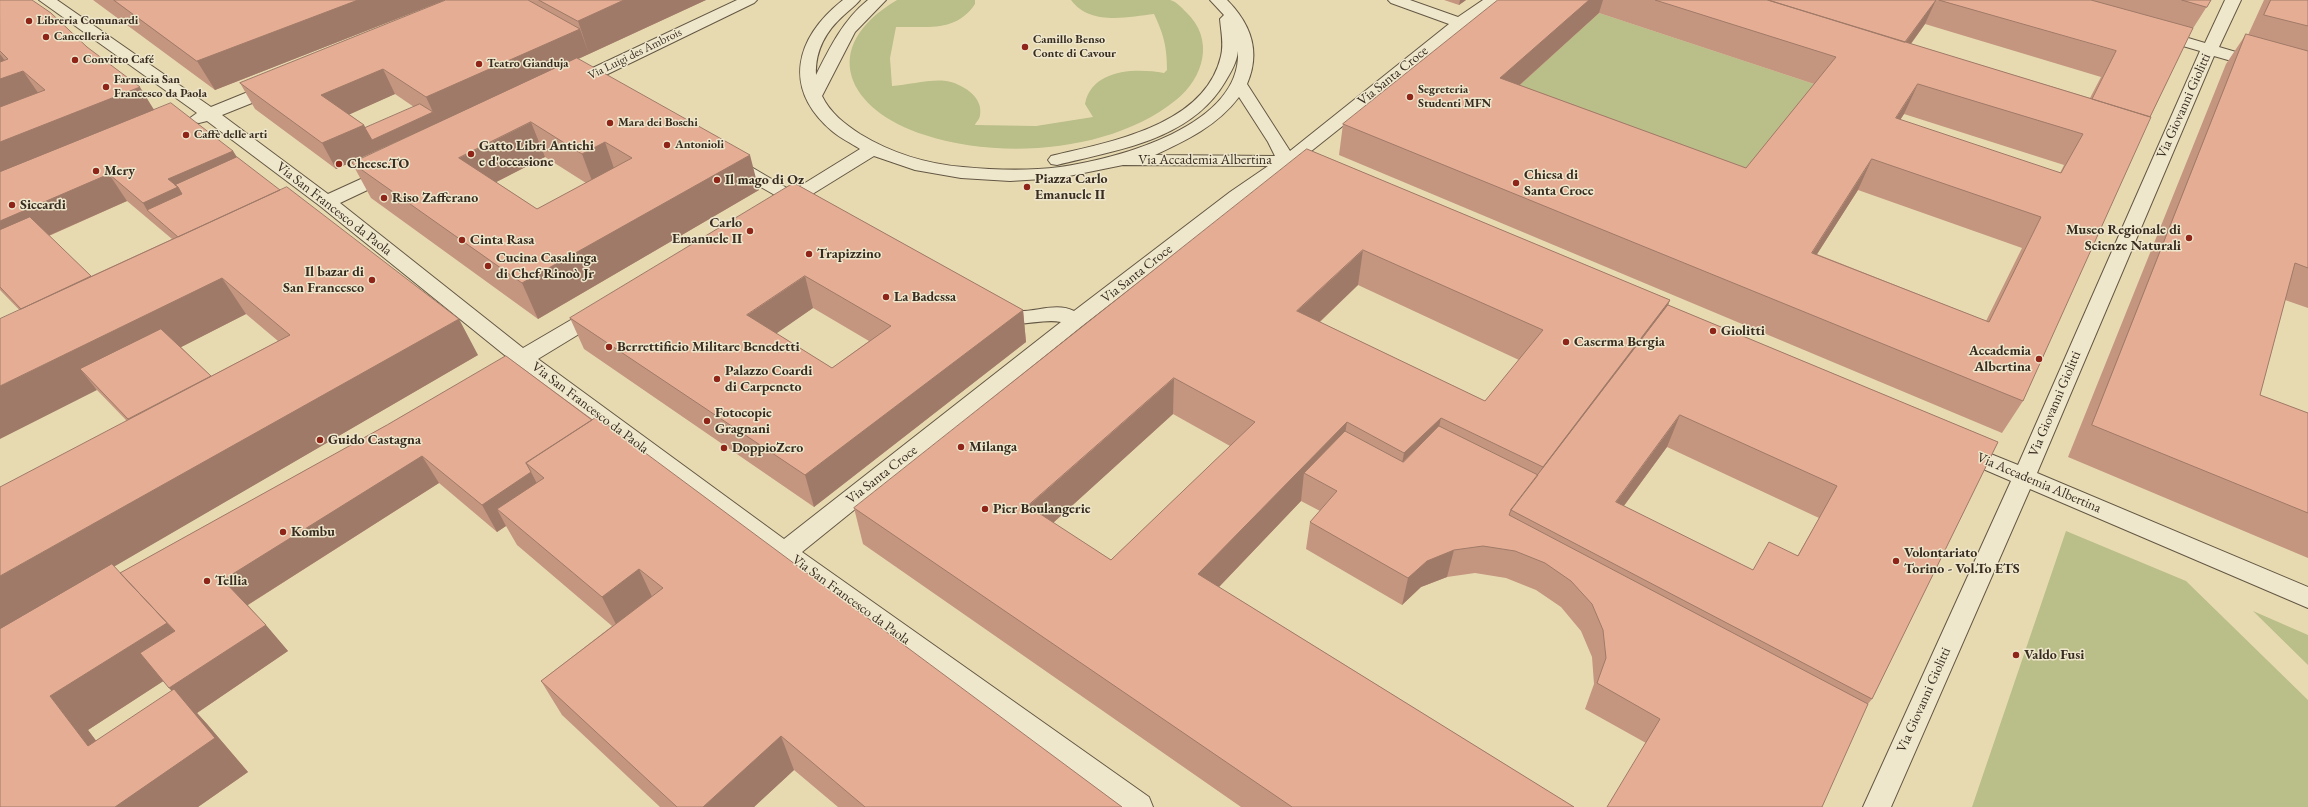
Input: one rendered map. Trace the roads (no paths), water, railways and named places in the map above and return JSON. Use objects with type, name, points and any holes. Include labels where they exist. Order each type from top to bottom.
[{"type":"street","name":"Via San Francesco da Paola","points":[[47,0],[209,114],[327,202],[522,358],[784,552],[1139,807]]},
{"type":"street","name":"Via Luigi des Ambrois","points":[[558,93],[749,0]]},
{"type":"street","points":[[826,22],[829,0]]},
{"type":"street","points":[[852,0],[826,22],[811,47],[807,65],[813,97],[830,120],[846,133],[872,149],[907,162],[966,173],[1004,175],[1057,173],[1125,160],[1159,148],[1196,128],[1227,102],[1239,85],[1245,67],[1247,51],[1237,20],[1222,3]]},
{"type":"street","points":[[813,97],[856,18],[878,0]]},
{"type":"street","points":[[1396,0],[1460,23]]},
{"type":"street","name":"Via Santa Croce","points":[[784,552],[1075,321],[1237,196],[1286,161],[1460,23],[1492,0]]},
{"type":"street","name":"Via Giovanni Giolitti","points":[[1877,807],[2024,477],[2209,50],[2233,0]]},
{"type":"street","points":[[1004,175],[1117,146],[1164,128],[1191,111],[1219,80],[1230,53],[1222,3]]},
{"type":"street","points":[[2141,29],[2308,78]]},
{"type":"street","points":[[582,80],[603,91]]},
{"type":"street","points":[[188,123],[288,82]]},
{"type":"street","name":"Via Accademia Albertina","points":[[1239,85],[1277,142],[1286,161]]},
{"type":"street","points":[[765,215],[872,149]]},
{"type":"street","points":[[715,154],[817,212]]},
{"type":"street","name":"Via Accademia Albertina","points":[[1125,160],[1286,161],[1335,182]]},
{"type":"street","points":[[327,202],[409,164]]},
{"type":"street","points":[[979,299],[1013,318],[1063,314],[1075,321]]},
{"type":"street","points":[[494,375],[616,303]]},
{"type":"street","name":"Via Accademia Albertina","points":[[1941,441],[2308,598]]},
{"type":"place","name":"Libreria Comunardi","points":[[29,21]]},
{"type":"place","name":"Cancelleria","points":[[46,37]]},
{"type":"place","name":"Camillo Benso Conte di Cavour","points":[[1025,47]]},
{"type":"place","name":"Convitto Café","points":[[75,60]]},
{"type":"place","name":"Teatro Gianduja","points":[[479,64]]},
{"type":"place","name":"Farmacia San Francesco da Paola","points":[[106,87]]},
{"type":"place","name":"Segreteria Studenti MFN","points":[[1410,97]]},
{"type":"place","name":"Mara dei Boschi","points":[[610,123]]},
{"type":"place","name":"Caffè delle arti","points":[[186,135]]},
{"type":"place","name":"Antonioli","points":[[667,145]]},
{"type":"place","name":"Gatto Libri Antichi e d'occasione","points":[[471,154]]},
{"type":"place","name":"Cheese.TO","points":[[339,164]]},
{"type":"place","name":"Mery","points":[[96,171]]},
{"type":"place","name":"Il mago di Oz","points":[[717,180]]},
{"type":"place","name":"Chiesa di Santa Croce","points":[[1516,183]]},
{"type":"place","name":"Piazza Carlo Emanuele II","points":[[1027,187]]},
{"type":"place","name":"Riso Zafferano","points":[[384,198]]},
{"type":"place","name":"Siccardi","points":[[12,205]]},
{"type":"place","name":"Carlo Emanuele II","points":[[750,231]]},
{"type":"place","name":"Museo Regionale di Scienze Naturali","points":[[2189,238]]},
{"type":"place","name":"Cinta Rasa","points":[[462,240]]},
{"type":"place","name":"Trapizzino","points":[[809,254]]},
{"type":"place","name":"Cucina Casalinga di Chef Rinoò Jr","points":[[488,266]]},
{"type":"place","name":"Il bazar di San Francesco","points":[[372,280]]},
{"type":"place","name":"La Badessa","points":[[886,297]]},
{"type":"place","name":"Giolitti","points":[[1713,331]]},
{"type":"place","name":"Caserma Bergia","points":[[1566,342]]},
{"type":"place","name":"Berrettificio Militare Benedetti","points":[[609,347]]},
{"type":"place","name":"Accademia Albertina","points":[[2039,359]]},
{"type":"place","name":"Palazzo Coardi di Carpeneto","points":[[717,379]]},
{"type":"place","name":"Fotocopie Gragnani","points":[[707,421]]},
{"type":"place","name":"Guido Castagna","points":[[320,440]]},
{"type":"place","name":"Milanga","points":[[961,447]]},
{"type":"place","name":"DoppioZero","points":[[724,448]]},
{"type":"place","name":"Pier Boulangerie","points":[[985,509]]},
{"type":"place","name":"Kombu","points":[[283,532]]},
{"type":"place","name":"Volontariato Torino - Vol.To ETS","points":[[1896,561]]},
{"type":"place","name":"Tellia","points":[[207,581]]},
{"type":"place","name":"Valdo Fusi","points":[[2016,655]]}]
